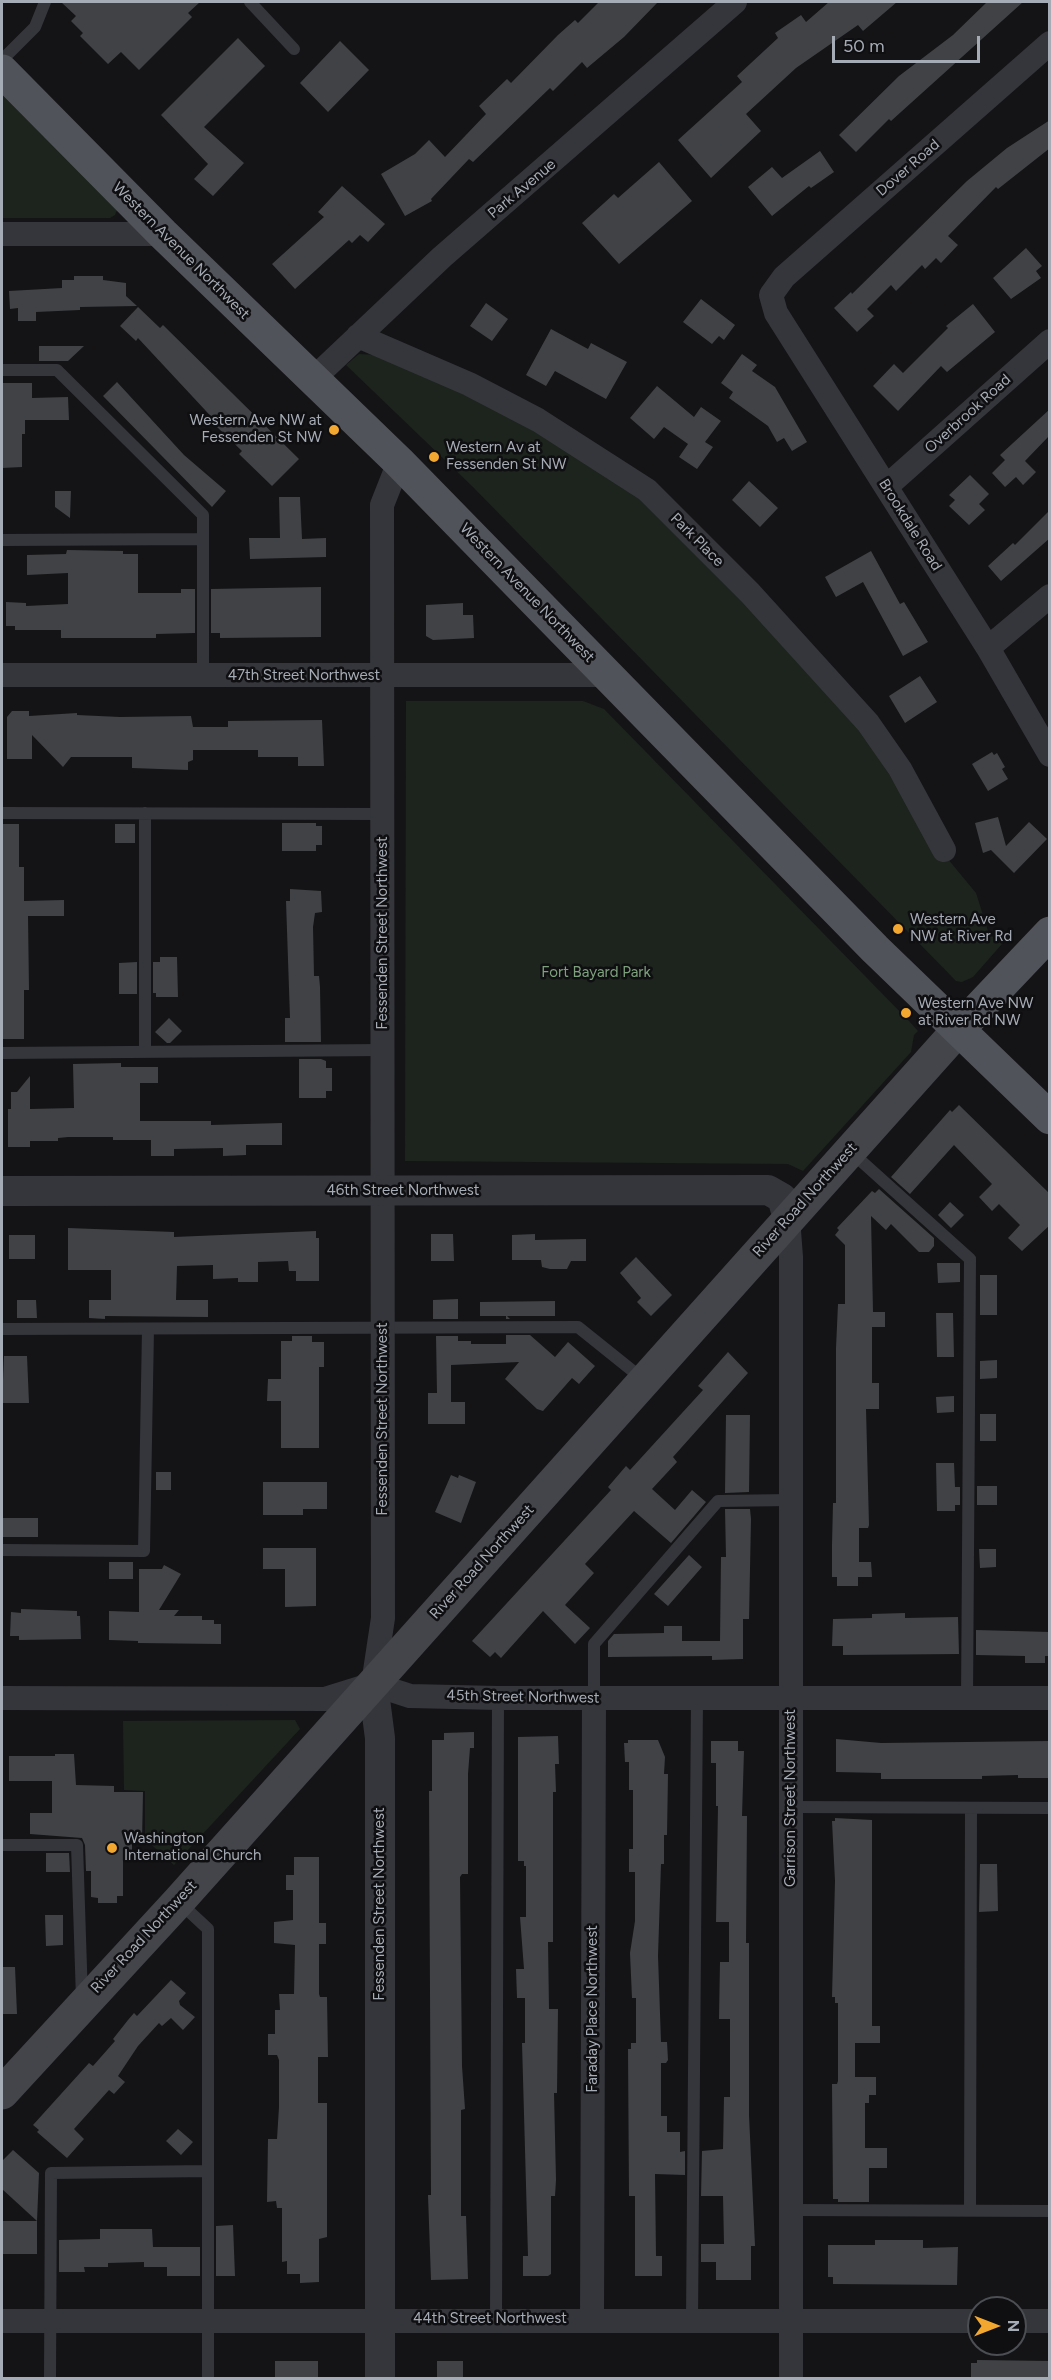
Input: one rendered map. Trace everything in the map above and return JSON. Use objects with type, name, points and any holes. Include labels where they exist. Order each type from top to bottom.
[{"type":"main road","name":"Western Avenue Northwest","points":[[2,70],[163,234],[399,462],[875,949],[1050,1118]]},
{"type":"main road","points":[[959,1029],[1050,933]]},
{"type":"main road","name":"River Road Northwest","points":[[2,2093],[178,1902],[959,1029]]},
{"type":"street","name":"Park Avenue","points":[[312,380],[442,256],[584,136],[735,2]]},
{"type":"street","name":"Dover Road","points":[[771,296],[784,276],[1050,44]]},
{"type":"street","points":[[2,234],[163,234]]},
{"type":"street","name":"Brookdale Road","points":[[771,296],[776,314],[988,648],[1050,755]]},
{"type":"street","name":"Park Place","points":[[358,336],[469,384],[538,420],[647,490],[750,593],[868,723],[900,769],[944,850]]},
{"type":"street","name":"Overbrook Road","points":[[886,487],[1050,341]]},
{"type":"street","name":"Fessenden Street Northwest","points":[[380,2379],[380,1738],[373,1684],[382,1618],[382,505],[399,462]]},
{"type":"street","points":[[988,648],[1050,596]]},
{"type":"street","name":"47th Street Northwest","points":[[2,675],[383,677],[607,675]]},
{"type":"street","name":"46th Street Northwest","points":[[2,1191],[768,1190],[782,1198],[788,1218]]},
{"type":"street","name":"Garrison Street Northwest","points":[[788,1218],[791,1257],[791,2379]]},
{"type":"street","points":[[2,1698],[325,1699],[373,1684]]},
{"type":"street","name":"45th Street Northwest","points":[[373,1684],[410,1696],[498,1698],[1050,1698]]},
{"type":"street","name":"Faraday Place Northwest","points":[[592,2319],[594,1698]]},
{"type":"street","name":"44th Street Northwest","points":[[2,2321],[967,2320]]},
{"type":"street","points":[[1027,2321],[1050,2321]]},
{"type":"lane","points":[[2,60],[35,27],[45,2]]},
{"type":"lane","points":[[250,2],[294,49]]},
{"type":"lane","points":[[2,370],[57,370],[202,515],[204,676]]},
{"type":"lane","points":[[2,540],[203,539]]},
{"type":"lane","points":[[2,813],[383,814]]},
{"type":"lane","points":[[145,813],[145,1052]]},
{"type":"lane","points":[[2,1053],[382,1050]]},
{"type":"lane","points":[[849,1151],[969,1258],[967,1698]]},
{"type":"lane","points":[[2,1329],[578,1327],[645,1381]]},
{"type":"lane","points":[[2,1550],[144,1551],[148,1329]]},
{"type":"lane","points":[[594,1698],[594,1644],[718,1502],[791,1500]]},
{"type":"lane","points":[[496,2320],[498,1698]]},
{"type":"lane","points":[[692,2320],[697,1699]]},
{"type":"lane","points":[[791,1807],[1050,1808]]},
{"type":"lane","points":[[969,2210],[971,1808]]},
{"type":"lane","points":[[2,1845],[77,1845],[82,2004]]},
{"type":"lane","points":[[178,1902],[208,1929],[208,2379]]},
{"type":"lane","points":[[50,2379],[51,2173],[207,2171]]},
{"type":"lane","points":[[791,2210],[1050,2211]]},
{"type":"green space","points":[[2,90],[117,210],[115,215],[110,218],[2,218]]},
{"type":"green space","points":[[359,354],[378,355],[505,413],[642,492],[855,721],[928,835],[976,893],[989,934],[1002,944],[973,977],[962,982],[956,981],[473,487],[346,365]]},
{"type":"green space","name":"Fort Bayard Park","points":[[406,701],[583,701],[604,709],[918,1031],[914,1035],[911,1052],[803,1171],[788,1164],[405,1161]]},
{"type":"green space","points":[[295,1720],[300,1729],[174,1865],[145,1839],[145,1791],[124,1790],[123,1721]]},
{"type":"building","points":[[61,2],[200,2],[188,13],[192,17],[139,70],[121,52],[108,64],[80,36],[83,33],[71,21],[76,16]]},
{"type":"building","points":[[599,2],[658,2],[624,37],[587,68],[582,62],[553,91],[550,88],[473,162],[469,159],[431,199],[432,201],[405,216],[381,174],[415,154],[429,140],[445,157],[486,114],[479,106],[507,79],[511,83],[558,35],[575,20],[578,23]]},
{"type":"building","points":[[829,2],[897,2],[863,31],[858,25],[796,68],[746,114],[761,131],[711,178],[678,140],[742,82],[737,76],[778,38],[775,33],[801,15],[806,22]]},
{"type":"building","points":[[987,2],[1023,2],[891,121],[889,119],[856,152],[839,135],[899,76],[953,35]]},
{"type":"building","points":[[238,38],[265,66],[204,127],[244,163],[213,196],[194,179],[208,164],[161,115]]},
{"type":"building","points":[[340,41],[369,70],[328,112],[300,83]]},
{"type":"building","points":[[1050,120],[1050,148],[998,189],[996,187],[948,236],[958,245],[941,263],[936,258],[925,269],[922,265],[896,291],[891,285],[867,309],[874,316],[857,332],[834,308],[851,292],[852,294],[967,181],[1007,148]]},
{"type":"building","points":[[820,151],[834,172],[811,188],[809,186],[772,216],[748,187],[772,167],[782,178]]},
{"type":"building","points":[[659,162],[692,201],[619,264],[582,223],[614,194],[618,198]]},
{"type":"building","points":[[342,186],[385,224],[368,242],[360,235],[352,243],[349,240],[295,289],[272,264],[324,217],[318,212]]},
{"type":"building","points":[[1026,248],[1042,266],[1036,271],[1041,278],[1011,299],[993,278]]},
{"type":"building","points":[[74,276],[103,276],[103,280],[126,283],[126,296],[137,306],[80,307],[80,310],[36,312],[36,321],[18,321],[18,308],[10,309],[9,291],[62,288],[62,280],[74,280]]},
{"type":"building","points":[[701,299],[735,325],[724,340],[719,336],[712,344],[683,322]]},
{"type":"building","points":[[486,303],[508,319],[492,341],[470,326]]},
{"type":"building","points":[[973,304],[995,332],[947,372],[941,366],[898,411],[873,386],[894,364],[903,373],[948,328],[946,326]]},
{"type":"building","points":[[138,307],[160,328],[163,325],[299,459],[272,486],[239,454],[242,451],[217,427],[219,425],[138,338],[136,341],[120,326]]},
{"type":"building","points":[[551,329],[588,349],[591,343],[627,362],[606,399],[555,371],[546,386],[526,375]]},
{"type":"building","points":[[39,346],[84,346],[68,361],[39,361]]},
{"type":"building","points":[[742,354],[757,365],[752,371],[775,387],[807,442],[792,451],[784,438],[777,442],[768,426],[729,398],[733,392],[721,383]]},
{"type":"building","points":[[117,382],[184,455],[226,491],[212,507],[103,396]]},
{"type":"building","points":[[2,383],[32,383],[32,398],[68,397],[69,420],[25,420],[25,434],[22,434],[22,467],[2,468]]},
{"type":"building","points":[[657,386],[694,417],[701,407],[721,421],[705,442],[713,447],[697,469],[679,457],[688,444],[664,427],[654,439],[630,418]]},
{"type":"building","points":[[1050,409],[1050,435],[1025,461],[1036,472],[1023,485],[1016,477],[1005,487],[992,473],[1005,460],[1000,455]]},
{"type":"building","points":[[970,475],[989,494],[979,504],[985,510],[969,525],[949,506],[955,500],[949,495]]},
{"type":"building","points":[[749,481],[778,508],[760,527],[732,500]]},
{"type":"building","points":[[55,491],[71,491],[70,518],[55,507]]},
{"type":"building","points":[[279,497],[300,497],[302,539],[326,538],[326,557],[250,559],[249,538],[280,538]]},
{"type":"building","points":[[1050,510],[1050,538],[1001,581],[988,566],[1013,543],[1015,545]]},
{"type":"building","points":[[67,550],[123,551],[123,554],[138,554],[138,593],[181,593],[181,589],[195,589],[195,633],[156,634],[156,638],[61,638],[61,630],[15,630],[15,626],[6,626],[6,602],[26,603],[26,606],[68,604],[68,573],[27,575],[27,555],[66,554]]},
{"type":"building","points":[[871,551],[900,604],[904,602],[928,642],[903,656],[863,582],[836,597],[825,577]]},
{"type":"building","points":[[321,587],[321,637],[220,638],[220,633],[211,633],[211,589]]},
{"type":"building","points":[[463,603],[463,615],[473,615],[474,638],[433,640],[426,636],[426,605]]},
{"type":"building","points":[[920,676],[937,702],[905,723],[889,696]]},
{"type":"building","points":[[12,711],[29,711],[29,716],[77,713],[77,715],[120,717],[191,716],[193,727],[228,727],[228,721],[322,720],[324,766],[298,766],[298,757],[258,757],[258,750],[193,750],[193,760],[188,762],[188,770],[132,768],[132,757],[71,757],[63,767],[32,735],[32,759],[7,759],[7,717]]},
{"type":"building","points":[[992,752],[994,755],[997,753],[1005,767],[1002,769],[1008,779],[988,791],[972,764]]},
{"type":"building","points":[[998,817],[1006,846],[1029,822],[1047,839],[1014,873],[991,850],[983,853],[975,823]]},
{"type":"building","points":[[282,823],[316,823],[316,826],[322,826],[322,845],[316,845],[316,851],[282,851]]},
{"type":"building","points":[[2,824],[19,824],[19,867],[24,867],[24,901],[64,900],[64,916],[28,916],[29,990],[24,990],[24,1039],[2,1039]]},
{"type":"building","points":[[115,824],[135,824],[135,843],[115,843]]},
{"type":"building","points":[[290,889],[321,891],[322,912],[315,913],[313,927],[314,976],[319,976],[320,987],[321,1042],[285,1042],[285,1018],[290,1018],[286,901],[290,901]]},
{"type":"building","points":[[160,957],[177,957],[178,997],[156,997],[156,993],[153,993],[153,962],[160,962]]},
{"type":"building","points":[[137,962],[137,994],[119,994],[119,963]]},
{"type":"building","points":[[169,1018],[182,1031],[170,1043],[167,1043],[155,1032]]},
{"type":"building","points":[[299,1059],[321,1059],[326,1061],[326,1068],[332,1068],[332,1091],[326,1091],[326,1098],[299,1098]]},
{"type":"building","points":[[121,1063],[121,1067],[158,1067],[158,1083],[140,1083],[140,1121],[211,1121],[211,1125],[282,1123],[282,1145],[246,1145],[246,1155],[223,1156],[223,1148],[174,1149],[174,1156],[151,1156],[151,1140],[113,1140],[113,1137],[68,1137],[58,1138],[58,1141],[30,1141],[30,1147],[8,1147],[8,1109],[11,1109],[11,1092],[17,1092],[30,1076],[30,1109],[74,1108],[73,1064]]},
{"type":"building","points":[[959,1105],[1050,1194],[1050,1225],[1022,1251],[1008,1238],[1020,1225],[999,1204],[992,1211],[979,1197],[992,1184],[954,1145],[910,1194],[891,1177],[950,1110],[952,1112]]},
{"type":"building","points":[[879,1189],[934,1238],[934,1246],[929,1252],[919,1252],[891,1224],[886,1230],[871,1216],[873,1312],[885,1312],[885,1327],[872,1327],[872,1383],[879,1383],[879,1409],[866,1409],[869,1525],[868,1528],[859,1528],[859,1562],[871,1562],[872,1577],[858,1577],[858,1586],[837,1586],[837,1577],[832,1577],[833,1503],[836,1503],[836,1348],[838,1304],[845,1304],[845,1245],[835,1235],[839,1230],[837,1228],[872,1191],[875,1193]]},
{"type":"building","points":[[950,1202],[964,1215],[951,1228],[938,1215]]},
{"type":"building","points":[[68,1228],[174,1232],[174,1237],[316,1231],[316,1238],[319,1238],[319,1281],[296,1281],[296,1271],[289,1271],[288,1261],[258,1262],[258,1282],[238,1282],[238,1278],[213,1279],[213,1265],[177,1266],[176,1300],[208,1300],[208,1317],[105,1316],[105,1319],[89,1318],[89,1300],[111,1300],[111,1270],[68,1270]]},
{"type":"building","points":[[431,1234],[453,1234],[454,1261],[431,1261]]},
{"type":"building","points":[[535,1234],[535,1240],[586,1239],[586,1261],[571,1261],[567,1269],[550,1269],[542,1267],[541,1260],[512,1260],[512,1235]]},
{"type":"building","points":[[9,1235],[35,1235],[35,1259],[9,1259]]},
{"type":"building","points":[[636,1257],[672,1295],[651,1316],[637,1302],[641,1298],[620,1273]]},
{"type":"building","points":[[937,1263],[960,1263],[960,1282],[938,1283]]},
{"type":"building","points":[[980,1275],[997,1275],[997,1315],[980,1315]]},
{"type":"building","points":[[458,1299],[458,1319],[433,1319],[433,1300]]},
{"type":"building","points":[[17,1300],[36,1300],[37,1318],[17,1318]]},
{"type":"building","points":[[555,1301],[555,1316],[507,1316],[510,1319],[506,1319],[506,1316],[480,1316],[480,1302]]},
{"type":"building","points":[[936,1313],[953,1313],[954,1357],[937,1357]]},
{"type":"building","points":[[506,1335],[530,1335],[555,1357],[568,1342],[595,1366],[579,1384],[572,1378],[543,1411],[537,1409],[505,1379],[519,1362],[451,1365],[451,1402],[465,1402],[465,1424],[428,1424],[428,1393],[437,1393],[436,1336],[458,1336],[458,1341],[471,1341],[471,1344],[506,1344]]},
{"type":"building","points":[[292,1336],[312,1336],[312,1342],[324,1342],[324,1367],[319,1367],[319,1448],[281,1448],[281,1401],[267,1401],[268,1379],[281,1379],[281,1341],[292,1341]]},
{"type":"building","points":[[728,1352],[748,1373],[673,1457],[677,1462],[652,1489],[675,1510],[692,1490],[706,1502],[671,1543],[634,1511],[585,1564],[594,1573],[565,1605],[590,1628],[575,1644],[543,1611],[501,1658],[495,1652],[490,1657],[472,1641],[611,1490],[608,1487],[626,1466],[630,1470],[703,1390],[698,1386]]},
{"type":"building","points":[[4,1356],[27,1356],[29,1403],[2,1403]]},
{"type":"building","points":[[997,1360],[997,1378],[980,1379],[980,1361]]},
{"type":"building","points":[[954,1396],[954,1412],[937,1413],[936,1397]]},
{"type":"building","points":[[980,1414],[996,1414],[996,1441],[980,1441]]},
{"type":"building","points":[[726,1415],[750,1415],[749,1492],[725,1493]]},
{"type":"building","points":[[936,1463],[954,1463],[955,1487],[960,1487],[960,1505],[955,1505],[955,1511],[937,1511]]},
{"type":"building","points":[[156,1472],[171,1472],[171,1490],[156,1490]]},
{"type":"building","points":[[451,1475],[458,1478],[459,1475],[476,1482],[461,1523],[435,1512]]},
{"type":"building","points":[[263,1482],[327,1482],[327,1509],[303,1509],[303,1515],[263,1515]]},
{"type":"building","points":[[977,1486],[997,1486],[997,1505],[977,1505]]},
{"type":"building","points":[[725,1509],[750,1509],[749,1619],[743,1619],[743,1659],[712,1660],[712,1656],[608,1657],[608,1641],[614,1634],[664,1633],[664,1626],[682,1626],[682,1641],[720,1641],[721,1557],[726,1557]]},
{"type":"building","points":[[2,1518],[38,1518],[38,1537],[2,1537]]},
{"type":"building","points":[[263,1548],[316,1548],[316,1606],[285,1607],[285,1569],[263,1569]]},
{"type":"building","points":[[979,1549],[996,1549],[996,1567],[980,1568]]},
{"type":"building","points":[[689,1555],[702,1567],[668,1606],[654,1594]]},
{"type":"building","points":[[109,1562],[133,1562],[133,1579],[109,1579]]},
{"type":"building","points":[[164,1565],[181,1574],[159,1610],[179,1610],[174,1616],[202,1616],[202,1620],[214,1620],[214,1624],[221,1624],[221,1644],[138,1643],[138,1641],[109,1640],[109,1611],[139,1612],[139,1569],[162,1569]]},
{"type":"building","points":[[21,1609],[77,1611],[77,1616],[80,1616],[81,1639],[19,1640],[19,1636],[10,1636],[11,1612],[21,1613]]},
{"type":"building","points":[[905,1613],[905,1618],[958,1617],[959,1654],[843,1655],[843,1646],[832,1646],[833,1619],[872,1618],[872,1614]]},
{"type":"building","points":[[976,1630],[1050,1632],[1050,1656],[1045,1656],[1045,1663],[1025,1663],[1025,1656],[976,1655]]},
{"type":"building","points":[[474,1732],[474,1748],[470,1748],[468,1774],[468,1874],[462,1874],[460,1877],[462,2066],[465,2109],[461,2110],[461,2216],[466,2216],[468,2279],[431,2280],[428,2195],[431,2195],[429,1791],[432,1791],[432,1740],[444,1740],[444,1733]]},
{"type":"building","points":[[558,1736],[559,1764],[555,1764],[556,1792],[553,1792],[553,1942],[548,1942],[549,2009],[558,2009],[557,2093],[554,2093],[556,2180],[555,2196],[551,2196],[551,2274],[523,2276],[523,2256],[528,2256],[522,2043],[525,2043],[525,1998],[517,1998],[516,1969],[524,1969],[520,1917],[526,1917],[526,1866],[524,1866],[524,1861],[518,1861],[518,1737]]},
{"type":"building","points":[[836,1739],[881,1743],[1050,1741],[1050,1778],[1018,1778],[1018,1775],[982,1776],[982,1779],[881,1779],[881,1773],[836,1772]]},
{"type":"building","points":[[628,1740],[658,1740],[665,1757],[664,1774],[668,1774],[667,1835],[664,1835],[664,1864],[661,1864],[658,1956],[661,2042],[667,2042],[668,2060],[666,2063],[661,2063],[661,2116],[667,2116],[667,2132],[680,2132],[680,2152],[685,2151],[685,2175],[655,2174],[656,2256],[662,2256],[662,2276],[635,2276],[635,2196],[629,2196],[628,2049],[631,2049],[631,2043],[636,2043],[636,1998],[632,1998],[630,1953],[635,1921],[635,1872],[629,1872],[629,1849],[633,1849],[633,1790],[629,1790],[629,1762],[625,1762],[624,1743],[628,1743]]},
{"type":"building","points":[[711,1741],[738,1741],[738,1751],[744,1751],[742,1816],[747,1816],[746,1943],[749,1943],[749,2115],[755,2246],[751,2246],[751,2280],[716,2280],[716,2262],[701,2262],[701,2244],[724,2244],[723,2196],[701,2196],[702,2151],[723,2149],[724,2097],[730,2097],[730,2019],[719,2019],[720,1962],[729,1962],[729,1922],[716,1922],[718,1806],[716,1806],[716,1763],[711,1763]]},
{"type":"building","points":[[55,1754],[74,1754],[76,1785],[114,1786],[114,1792],[143,1792],[142,1842],[132,1842],[132,1855],[123,1855],[123,1896],[117,1896],[117,1903],[98,1903],[98,1898],[91,1897],[91,1871],[86,1871],[85,1845],[82,1838],[30,1834],[30,1813],[52,1813],[52,1781],[9,1781],[9,1756],[55,1756]]},
{"type":"building","points":[[835,1818],[872,1820],[872,2026],[880,2026],[880,2043],[855,2043],[855,2077],[876,2077],[876,2095],[869,2095],[869,2103],[865,2103],[865,2148],[887,2148],[887,2168],[869,2168],[869,2202],[838,2202],[838,2199],[833,2199],[832,2084],[837,2084],[838,2081],[838,2003],[835,2003],[835,1997],[832,1997],[835,1881],[832,1821],[835,1821]]},
{"type":"building","points":[[46,1853],[69,1853],[70,1872],[46,1872]]},
{"type":"building","points":[[294,1857],[319,1857],[319,1923],[326,1923],[326,1944],[319,1944],[319,1994],[320,1997],[327,1997],[328,2057],[318,2057],[318,2103],[327,2103],[327,2237],[319,2239],[319,2282],[300,2283],[300,2274],[287,2274],[287,2261],[282,2262],[282,2208],[277,2208],[276,2201],[267,2202],[268,2139],[277,2139],[279,2107],[279,2060],[277,2055],[268,2055],[268,2034],[275,2034],[275,2010],[280,2010],[279,1994],[294,1994],[295,1945],[274,1943],[274,1922],[293,1920],[293,1890],[286,1890],[286,1875],[294,1875]]},
{"type":"building","points":[[980,1864],[997,1864],[998,1911],[979,1912]]},
{"type":"building","points":[[45,1915],[63,1915],[63,1945],[46,1946]]},
{"type":"building","points":[[2,1967],[15,1967],[17,2014],[2,2014]]},
{"type":"building","points":[[171,1980],[186,1993],[179,2001],[180,2005],[195,2017],[183,2030],[171,2018],[162,2026],[159,2023],[138,2046],[118,2076],[125,2082],[114,2094],[109,2090],[74,2129],[84,2139],[67,2158],[37,2132],[39,2130],[33,2125],[89,2063],[93,2066],[115,2041],[113,2039],[134,2013],[137,2016]]},
{"type":"building","points":[[178,2129],[193,2142],[181,2155],[166,2141]]},
{"type":"building","points":[[13,2150],[39,2173],[37,2221],[2,2189],[2,2161]]},
{"type":"building","points":[[2,2221],[37,2221],[37,2254],[2,2254]]},
{"type":"building","points":[[233,2225],[235,2276],[216,2276],[216,2226]]},
{"type":"building","points":[[100,2229],[152,2229],[153,2247],[200,2247],[200,2276],[167,2276],[167,2267],[144,2267],[144,2262],[108,2263],[108,2267],[84,2267],[85,2272],[59,2272],[59,2240],[100,2239]]},
{"type":"building","points":[[875,2240],[923,2240],[923,2248],[958,2247],[957,2285],[833,2284],[833,2277],[828,2277],[828,2245],[875,2245]]},
{"type":"building","points":[[977,2360],[1050,2361],[1050,2379],[971,2379],[971,2363],[977,2363]]},
{"type":"building","points":[[275,2361],[318,2361],[318,2379],[275,2379]]},
{"type":"building","points":[[437,2361],[463,2361],[463,2379],[437,2379]]},
{"type":"place","name":"Western Ave NW at Fessenden St NW","points":[[334,430]]},
{"type":"place","name":"Western Av at Fessenden St NW","points":[[434,457]]},
{"type":"place","name":"Western Ave NW at River Rd","points":[[898,929]]},
{"type":"place","name":"Western Ave NW at River Rd NW","points":[[906,1013]]},
{"type":"place","name":"Washington International Church","points":[[112,1848]]}]
